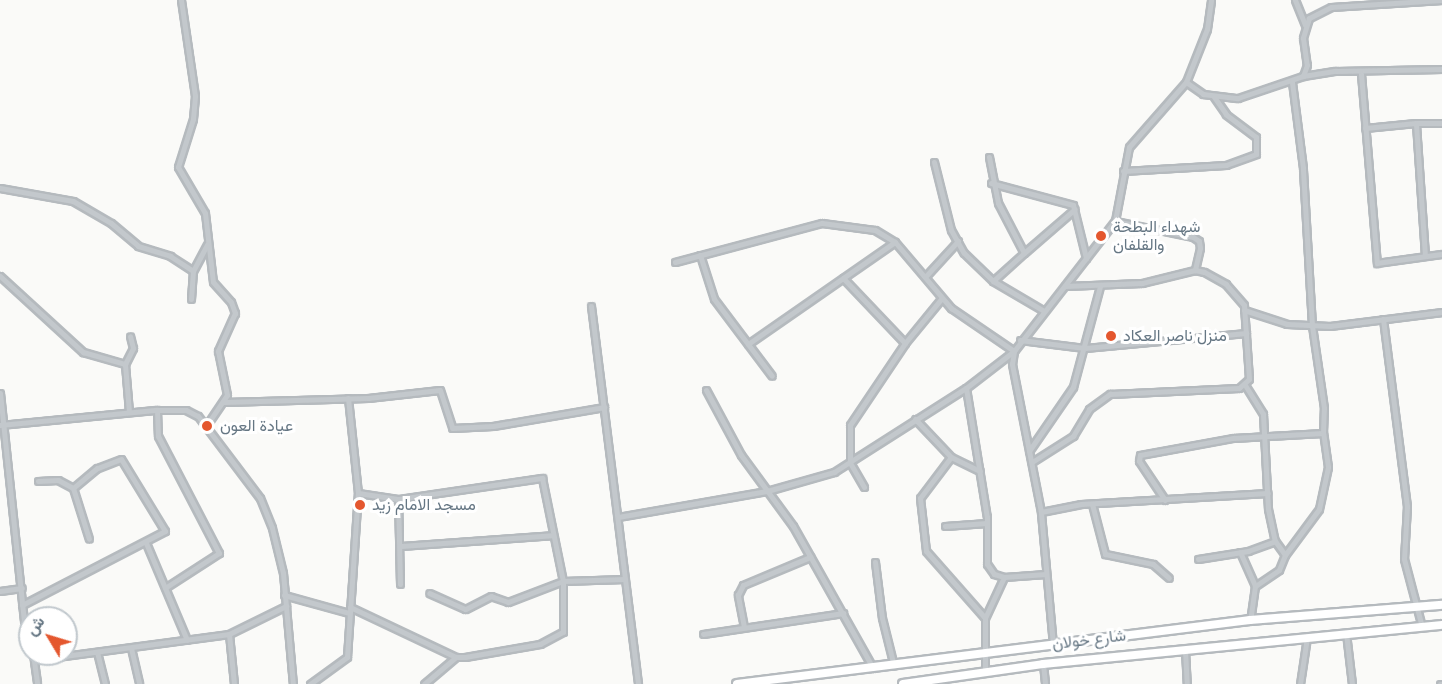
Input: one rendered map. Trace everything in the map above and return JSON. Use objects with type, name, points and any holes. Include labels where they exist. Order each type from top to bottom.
[{"type":"main road","name":"شارع خولان","points":[[737,684],[1250,620],[1442,605]]},
{"type":"main road","name":"شارع خولان","points":[[903,684],[1043,664],[1442,625]]},
{"type":"street","points":[[181,0],[195,96],[193,118],[178,167],[205,213],[213,282],[234,307],[218,351],[228,388],[224,402],[206,426]]},
{"type":"street","points":[[1053,645],[1041,512],[1012,364],[1014,351],[1020,340],[1065,286],[1114,221],[1120,210],[1123,171],[1129,147],[1186,82],[1207,29],[1211,0]]},
{"type":"street","points":[[1295,0],[1305,25],[1303,76]]},
{"type":"street","points":[[1334,0],[1341,4]]},
{"type":"street","points":[[1305,25],[1317,13],[1341,4],[1442,0]]},
{"type":"street","points":[[1186,82],[1214,97],[1238,99],[1292,82],[1303,76],[1336,71],[1361,74],[1442,69]]},
{"type":"street","points":[[1361,74],[1377,262],[1442,254]]},
{"type":"street","points":[[1255,586],[1279,570],[1285,555],[1319,509],[1324,495],[1328,467],[1323,433],[1324,408],[1312,326],[1303,168],[1292,82]]},
{"type":"street","points":[[1123,171],[1226,165],[1256,154],[1256,137],[1226,114],[1214,97]]},
{"type":"street","points":[[1416,123],[1425,256]]},
{"type":"street","points":[[1365,128],[1442,123]]},
{"type":"street","points":[[988,157],[991,183],[1024,253]]},
{"type":"street","points":[[934,162],[948,219],[958,241],[993,280],[1044,311]]},
{"type":"street","points":[[991,183],[1063,200],[1075,209],[1086,258]]},
{"type":"street","points":[[0,188],[73,201],[111,223],[138,246],[170,256],[193,271]]},
{"type":"street","points":[[993,280],[1075,209]]},
{"type":"street","points":[[1114,221],[1193,237],[1199,241],[1200,248],[1195,270]]},
{"type":"street","points":[[675,262],[822,223],[861,226],[895,242],[942,298],[1014,351]]},
{"type":"street","points":[[191,299],[193,271],[208,241]]},
{"type":"street","points":[[926,277],[958,241]]},
{"type":"street","points":[[748,345],[895,242]]},
{"type":"street","points":[[700,255],[714,299],[772,376]]},
{"type":"street","points":[[1032,462],[1073,436],[1089,409],[1110,394],[1245,385],[1250,379],[1244,310],[1226,284],[1195,270],[1142,283],[1065,286]]},
{"type":"street","points":[[0,276],[83,352],[125,364]]},
{"type":"street","points":[[843,278],[905,343]]},
{"type":"street","points":[[1029,451],[1073,387],[1100,286]]},
{"type":"street","points":[[864,486],[850,463],[850,425],[905,343],[942,298]]},
{"type":"street","points":[[591,306],[638,684]]},
{"type":"street","points":[[1244,310],[1287,324],[1312,326],[1442,312]]},
{"type":"street","points":[[1383,319],[1407,506],[1404,559],[1420,607],[1422,627]]},
{"type":"street","points":[[1020,340],[1085,348],[1246,333]]},
{"type":"street","points":[[129,412],[125,364],[133,348],[130,336]]},
{"type":"street","points":[[618,517],[767,491],[824,476],[850,463],[966,388],[1014,351]]},
{"type":"street","points":[[1245,385],[1263,414],[1268,493],[1275,541],[1285,555]]},
{"type":"street","points":[[966,388],[981,471],[987,523],[987,564],[994,574],[1004,577],[1046,574]]},
{"type":"street","points":[[224,402],[348,398],[440,390],[452,428],[493,426],[604,406]]},
{"type":"street","points":[[706,390],[741,455],[810,557],[873,668]]},
{"type":"street","points":[[0,393],[22,605],[162,535],[166,526],[125,463],[116,460],[97,468],[73,488]]},
{"type":"street","points":[[310,684],[347,657],[358,493],[348,398]]},
{"type":"street","points":[[157,410],[158,436],[219,553],[165,588]]},
{"type":"street","points":[[3,424],[129,412],[186,410],[206,426],[260,498],[272,528],[286,606],[293,684]]},
{"type":"street","points":[[915,419],[951,457],[981,471]]},
{"type":"street","points":[[1165,500],[1139,461],[1140,455],[1188,444],[1264,435],[1323,433]]},
{"type":"street","points":[[951,457],[920,498],[926,551],[985,618]]},
{"type":"street","points":[[358,493],[398,499],[542,478],[563,581],[563,632],[540,644],[456,657],[424,684]]},
{"type":"street","points":[[38,481],[58,480],[73,488],[89,539]]},
{"type":"street","points":[[1041,512],[1092,504],[1268,493]]},
{"type":"street","points":[[398,499],[400,584]]},
{"type":"street","points":[[1092,504],[1105,554],[1153,564],[1169,578]]},
{"type":"street","points":[[945,526],[987,523]]},
{"type":"street","points":[[400,546],[554,535]]},
{"type":"street","points":[[1198,559],[1240,552],[1275,541]]},
{"type":"street","points":[[146,543],[187,640]]},
{"type":"street","points":[[1240,552],[1255,586],[1250,620]]},
{"type":"street","points":[[744,627],[738,596],[743,585],[810,557]]},
{"type":"street","points":[[875,562],[882,618],[894,666]]},
{"type":"street","points":[[985,673],[985,618],[1004,577]]},
{"type":"street","points":[[429,593],[465,609],[491,596],[508,602],[563,581],[625,579]]},
{"type":"street","points":[[0,591],[22,588]]},
{"type":"street","points":[[284,595],[350,610],[456,657]]},
{"type":"street","points":[[78,653],[229,634],[286,606]]},
{"type":"street","points":[[703,634],[843,613]]},
{"type":"street","points":[[1346,633],[1352,684]]},
{"type":"street","points":[[229,634],[234,684]]},
{"type":"street","points":[[1300,684],[1307,637]]},
{"type":"street","points":[[131,648],[139,684]]},
{"type":"street","points":[[1185,649],[1187,684]]},
{"type":"street","points":[[97,652],[105,684]]},
{"type":"street","points":[[1043,664],[1046,684]]},
{"type":"street","points":[[34,666],[37,684]]},
{"type":"place","name":"شهداء البطحة والقلفان","points":[[1101,236]]},
{"type":"place","name":"منزل ناصر العكاد","points":[[1111,336]]},
{"type":"place","name":"عيادة العون","points":[[207,426]]},
{"type":"place","name":"مسجد الامام زيد","points":[[360,505]]}]
